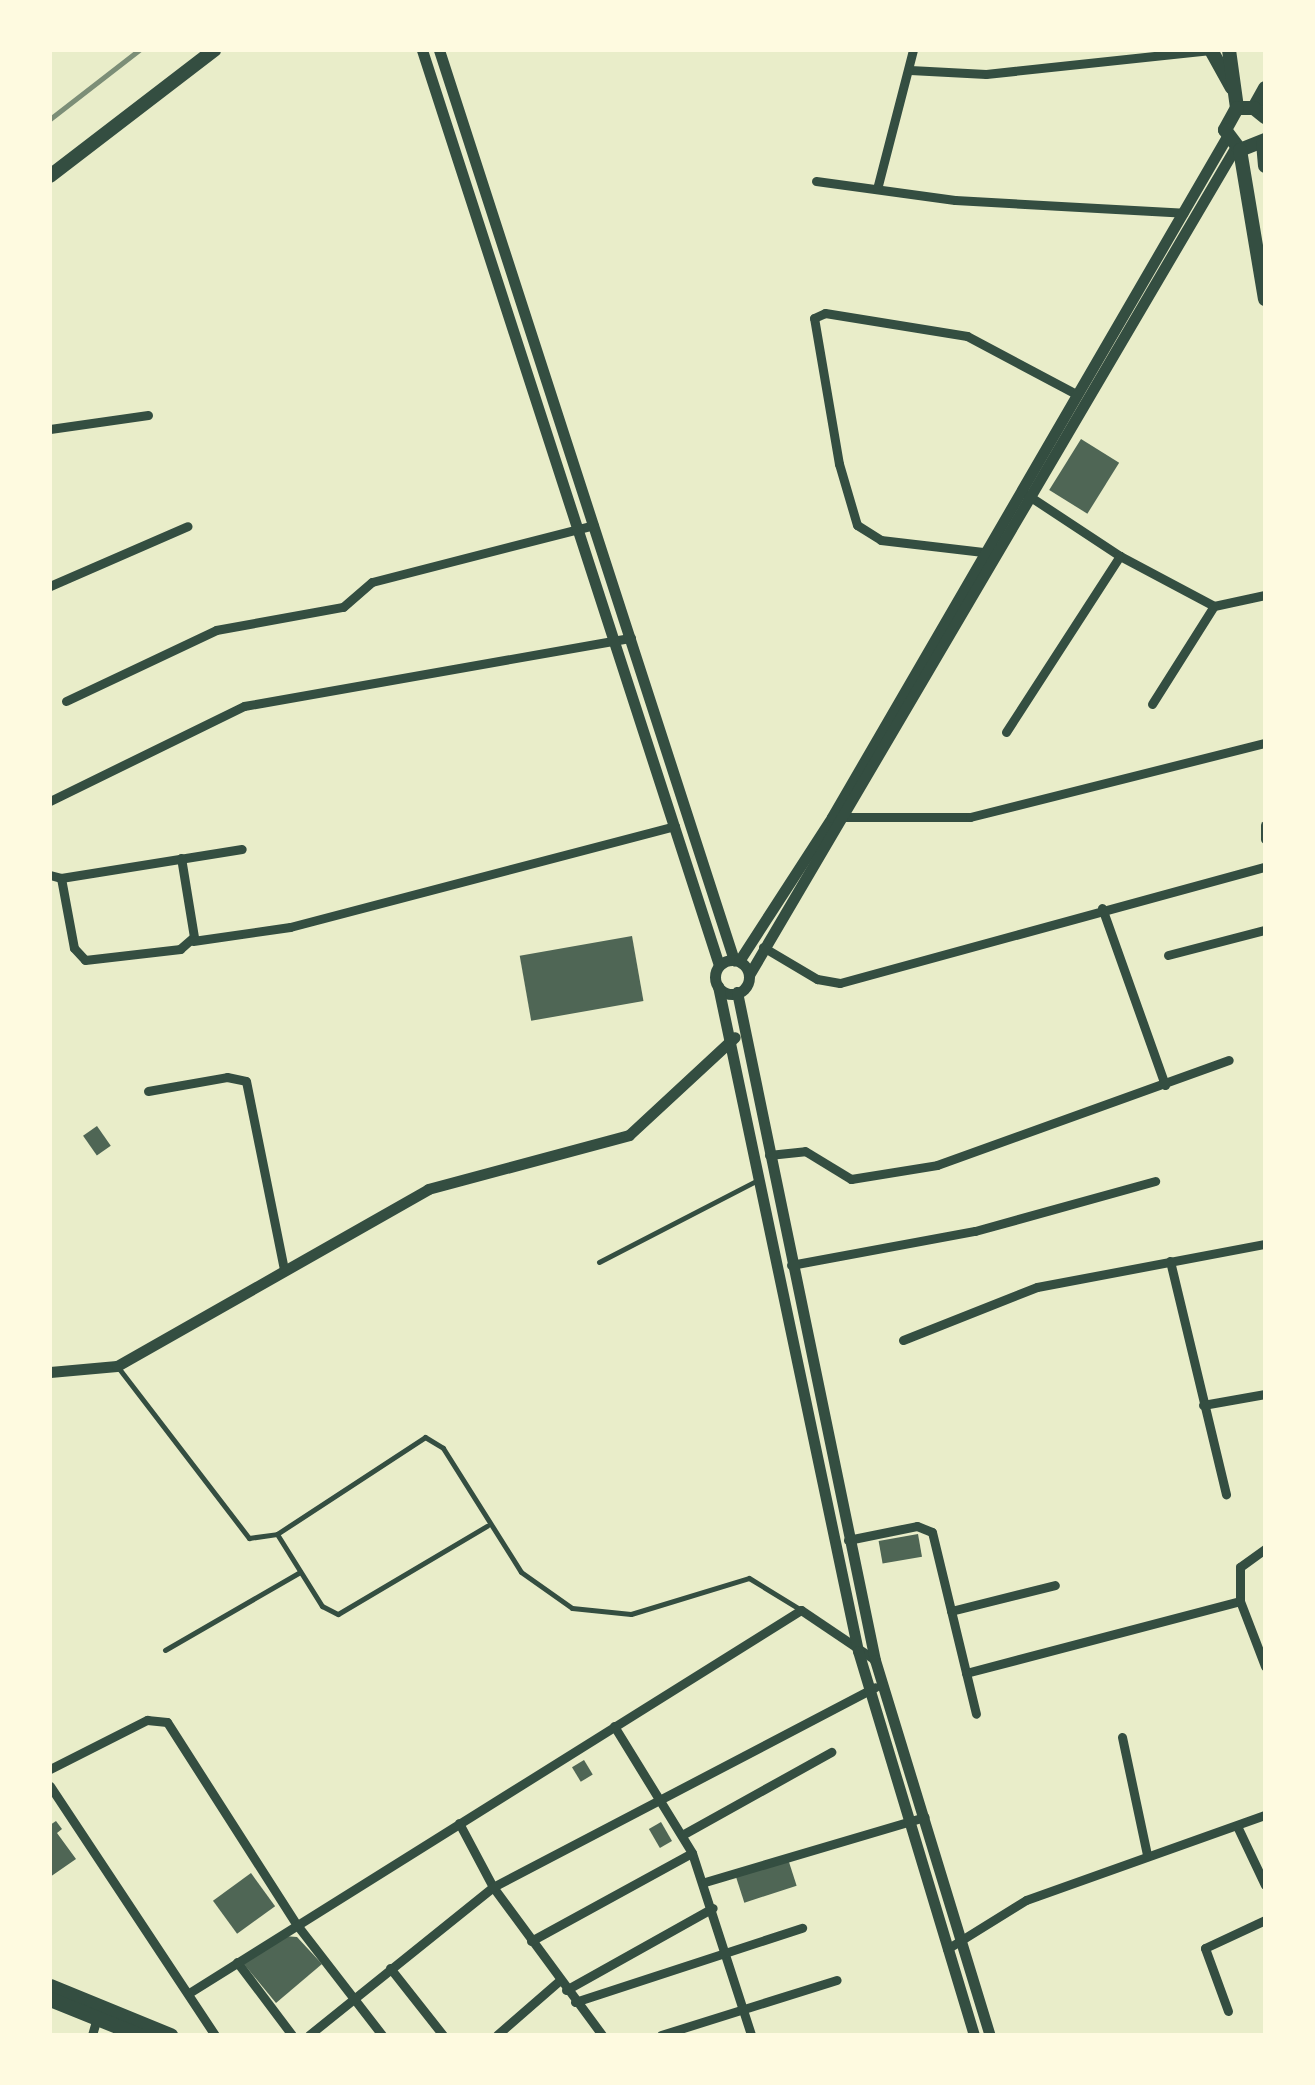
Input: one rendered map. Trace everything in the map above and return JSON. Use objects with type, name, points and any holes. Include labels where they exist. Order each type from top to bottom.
[{"type":"main road","points":[[50,176],[214,50]]},
{"type":"main road","points":[[1211,50],[1234,91]]},
{"type":"main road","points":[[1228,50],[1237,108]]},
{"type":"main road","points":[[1237,108],[1259,112],[1265,88]]},
{"type":"main road","points":[[1237,108],[1226,121],[1265,299]]},
{"type":"main road","points":[[1234,145],[1264,142],[1265,166]]},
{"type":"main road","points":[[50,1986],[170,2035]]},
{"type":"main road","points":[[50,1999],[138,2035]]},
{"type":"street","points":[[422,50],[588,527]]},
{"type":"street","points":[[438,50],[625,639],[737,961],[749,975]]},
{"type":"street","points":[[877,189],[913,50]]},
{"type":"street","points":[[910,70],[986,74],[1211,50]]},
{"type":"street","points":[[990,2035],[875,1660],[768,1155],[738,992],[768,951],[846,818],[1076,394],[1182,213],[1234,145]]},
{"type":"street","points":[[719,966],[737,961],[756,944],[983,552],[1025,493],[1196,215],[1234,145]]},
{"type":"street","points":[[816,181],[1196,215]]},
{"type":"street","points":[[983,552],[882,540],[857,524],[839,464],[814,318],[825,312],[966,336],[1076,394]]},
{"type":"street","points":[[50,429],[148,416]]},
{"type":"street","points":[[1025,493],[1120,556],[1214,606],[1265,596]]},
{"type":"street","points":[[50,586],[188,526]]},
{"type":"street","points":[[66,701],[206,634],[343,607],[372,582],[588,527]]},
{"type":"street","points":[[1006,732],[1120,556]]},
{"type":"street","points":[[1152,704],[1214,606]]},
{"type":"street","points":[[50,801],[244,706],[625,639]]},
{"type":"street","points":[[625,639],[674,826],[719,966],[718,986],[858,1651],[974,2035]]},
{"type":"street","points":[[832,817],[970,818],[1265,744]]},
{"type":"street","points":[[1265,825],[1265,839]]},
{"type":"street","points":[[62,878],[74,948],[86,960],[180,948],[193,941],[290,927],[674,826]]},
{"type":"street","points":[[50,874],[62,878],[242,849]]},
{"type":"street","points":[[181,858],[193,941]]},
{"type":"street","points":[[756,944],[817,979],[840,983],[1102,908],[1265,868]]},
{"type":"street","points":[[1102,908],[1165,1085]]},
{"type":"street","points":[[1168,956],[1265,930]]},
{"type":"street","points":[[718,986],[738,992]]},
{"type":"street","points":[[50,1372],[118,1366],[428,1189],[629,1135],[729,1040],[743,1032]]},
{"type":"street","points":[[768,1155],[805,1152],[840,1176],[864,1179],[1004,1145],[1229,1060]]},
{"type":"street","points":[[148,1091],[227,1077],[246,1081],[284,1269]]},
{"type":"street","points":[[792,1265],[992,1226],[1154,1181]]},
{"type":"street","points":[[902,1340],[1037,1288],[1265,1244]]},
{"type":"street","points":[[1170,1261],[1226,1494]]},
{"type":"street","points":[[1204,1405],[1265,1394]]},
{"type":"street","points":[[836,1544],[926,1528],[935,1538],[976,1714]]},
{"type":"street","points":[[1265,1549],[1240,1566],[1240,1602],[1265,1666]]},
{"type":"street","points":[[951,1612],[1056,1585]]},
{"type":"street","points":[[966,1673],[1240,1602]]},
{"type":"street","points":[[190,1992],[801,1610],[875,1660]]},
{"type":"street","points":[[308,2035],[493,1886],[882,1684]]},
{"type":"street","points":[[50,1769],[147,1720],[167,1722],[297,1926],[382,2035]]},
{"type":"street","points":[[614,1726],[661,1797],[705,1882],[751,2035]]},
{"type":"street","points":[[1122,1737],[1147,1855]]},
{"type":"street","points":[[682,1836],[831,1752]]},
{"type":"street","points":[[50,1786],[215,2035]]},
{"type":"street","points":[[947,1949],[1026,1900],[1265,1815]]},
{"type":"street","points":[[705,1882],[924,1817]]},
{"type":"street","points":[[459,1823],[493,1886],[562,1986],[602,2035]]},
{"type":"street","points":[[1237,1826],[1265,1885]]},
{"type":"street","points":[[531,1941],[692,1854]]},
{"type":"street","points":[[496,2035],[562,1986],[713,1908]]},
{"type":"street","points":[[1228,2011],[1205,1948],[1265,1920]]},
{"type":"street","points":[[575,2002],[802,1928]]},
{"type":"street","points":[[238,1962],[292,2035]]},
{"type":"street","points":[[390,1968],[443,2035]]},
{"type":"street","points":[[661,2035],[837,1980]]},
{"type":"street","points":[[92,2035],[98,2017]]},
{"type":"lane","points":[[599,1262],[758,1180]]},
{"type":"lane","points":[[118,1366],[241,1533],[260,1541],[277,1534],[425,1437],[443,1448],[487,1526],[520,1572],[572,1608],[631,1614],[748,1578],[801,1610]]},
{"type":"lane","points":[[277,1534],[322,1606],[338,1614],[487,1526]]},
{"type":"lane","points":[[164,1650],[300,1572]]},
{"type":"building","points":[[1081,439],[1119,463],[1087,514],[1049,490]]},
{"type":"building","points":[[632,936],[643,1001],[531,1021],[520,956]]},
{"type":"building","points":[[97,1126],[111,1146],[97,1155],[83,1136]]},
{"type":"building","points":[[918,1534],[922,1557],[883,1564],[879,1541]]},
{"type":"building","points":[[584,1760],[593,1775],[581,1782],[572,1767]]},
{"type":"building","points":[[56,1821],[62,1829],[57,1833],[76,1859],[50,1877],[50,1825]]},
{"type":"building","points":[[661,1822],[672,1841],[660,1848],[649,1829]]},
{"type":"building","points":[[788,1859],[797,1886],[744,1903],[736,1876]]},
{"type":"building","points":[[251,1873],[275,1906],[237,1934],[213,1901]]},
{"type":"building","points":[[284,1936],[297,1937],[322,1964],[276,2003],[243,1963]]},
{"type":"railway","points":[[50,119],[139,50]]}]
